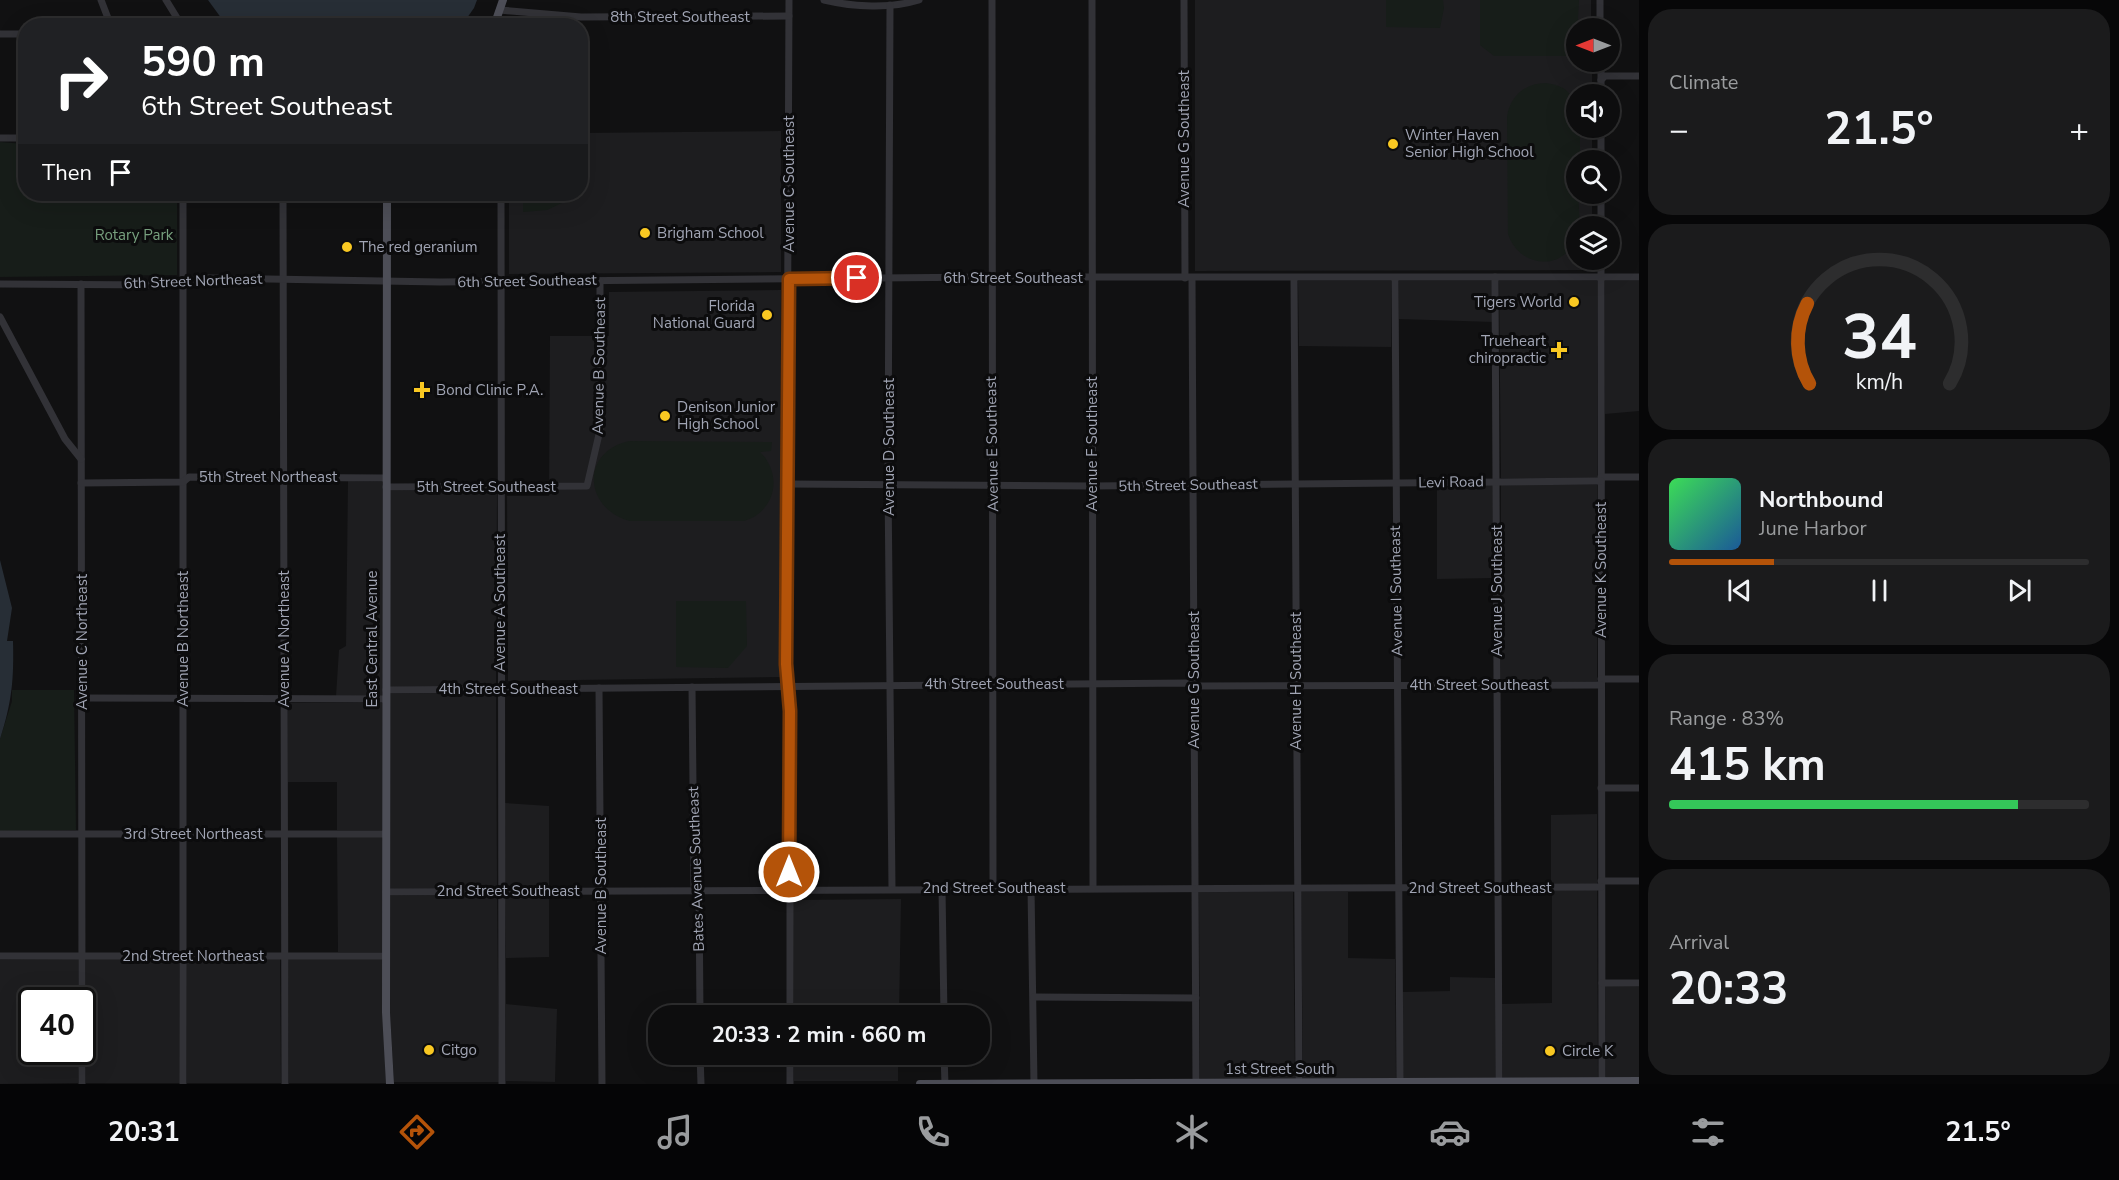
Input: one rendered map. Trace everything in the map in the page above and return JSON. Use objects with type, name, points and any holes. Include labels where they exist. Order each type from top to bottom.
[{"type":"main road","points":[[497,18],[503,0]]},
{"type":"main road","name":"East Central Avenue","points":[[387,201],[386,956],[390,1084]]},
{"type":"main road","name":"1st Street South","points":[[920,1084],[1400,1084],[1639,1081]]},
{"type":"street","points":[[101,0],[108,18]]},
{"type":"street","points":[[166,0],[177,18]]},
{"type":"street","name":"Avenue C Southeast","points":[[789,0],[787,484],[790,1005]]},
{"type":"street","points":[[824,0],[861,5],[890,5],[919,0]]},
{"type":"street","name":"Avenue E Southeast","points":[[992,0],[993,888]]},
{"type":"street","name":"Avenue F Southeast","points":[[1092,0],[1093,888]]},
{"type":"street","name":"Avenue G Southeast","points":[[1184,0],[1195,686],[1196,1084]]},
{"type":"street","points":[[1600,0],[1600,18]]},
{"type":"street","name":"Avenue D Southeast","points":[[890,5],[888,484],[892,889]]},
{"type":"street","name":"8th Street Southeast","points":[[500,10],[581,17],[789,16]]},
{"type":"street","points":[[0,34],[18,34]]},
{"type":"street","points":[[1601,72],[1601,84]]},
{"type":"street","points":[[1601,80],[1605,76],[1639,76]]},
{"type":"street","points":[[0,138],[18,138]]},
{"type":"street","name":"Avenue B Northeast","points":[[183,201],[183,1084]]},
{"type":"street","name":"Avenue A Northeast","points":[[283,201],[285,1084]]},
{"type":"street","name":"Avenue A Southeast","points":[[501,201],[502,1084]]},
{"type":"street","name":"Avenue K Southeast","points":[[1601,270],[1602,1082]]},
{"type":"street","name":"6th Street Southeast","points":[[386,282],[890,278],[1639,277]]},
{"type":"street","name":"6th Street Northeast","points":[[0,284],[159,285],[182,280],[284,278],[386,282]]},
{"type":"street","name":"Avenue H Southeast","points":[[1294,278],[1298,483],[1296,686],[1299,1083]]},
{"type":"street","name":"Avenue I Southeast","points":[[1395,278],[1400,1084]]},
{"type":"street","name":"Avenue J Southeast","points":[[1496,278],[1499,1083]]},
{"type":"street","name":"Avenue B Southeast","points":[[587,486],[600,430],[600,281]]},
{"type":"street","name":"Avenue C Northeast","points":[[81,284],[82,987]]},
{"type":"street","points":[[0,317],[65,439],[81,459]]},
{"type":"street","name":"5th Street Northeast","points":[[81,483],[183,482],[189,477],[284,477],[386,483]]},
{"type":"street","points":[[1601,479],[1639,477]]},
{"type":"street","name":"Levi Road","points":[[1298,483],[1601,479]]},
{"type":"street","name":"5th Street Southeast","points":[[386,483],[587,486]]},
{"type":"street","name":"5th Street Southeast","points":[[787,484],[1092,486],[1298,483]]},
{"type":"street","name":"4th Street Southeast","points":[[82,698],[284,699],[500,689],[890,684],[1498,685],[1639,679]]},
{"type":"street","name":"Bates Avenue Southeast","points":[[692,687],[694,886],[699,890],[700,1005]]},
{"type":"street","name":"Avenue B Southeast","points":[[599,688],[602,1084]]},
{"type":"street","points":[[1601,788],[1639,788]]},
{"type":"street","name":"3rd Street Northeast","points":[[0,834],[386,834]]},
{"type":"street","points":[[1601,884],[1639,881]]},
{"type":"street","name":"2nd Street Southeast","points":[[386,892],[993,888],[1499,888],[1601,884]]},
{"type":"street","points":[[1031,888],[1034,1084]]},
{"type":"street","points":[[942,889],[944,1005]]},
{"type":"street","name":"2nd Street Northeast","points":[[0,956],[386,956]]},
{"type":"street","points":[[1602,983],[1639,983]]},
{"type":"street","points":[[1034,997],[1196,998]]},
{"type":"street","points":[[82,1065],[82,1084]]},
{"type":"street","points":[[700,1065],[701,1084]]},
{"type":"street","points":[[790,1065],[790,1084]]},
{"type":"street","points":[[944,1065],[945,1084]]},
{"type":"shaded area","points":[[208,0],[477,0],[467,18],[221,18]]},
{"type":"shaded area","name":"Winter Haven Senior High School","points":[[1195,0],[1591,0],[1591,18],[1566,18],[1566,72],[1592,72],[1592,84],[1566,84],[1566,138],[1592,138],[1592,150],[1566,150],[1566,204],[1592,204],[1592,216],[1566,216],[1566,270],[1593,270],[1195,271]]},
{"type":"shaded area","name":"Brigham School","points":[[781,131],[781,272],[509,274],[509,201],[588,201],[588,133]]},
{"type":"shaded area","points":[[1298,281],[1391,281],[1391,347],[1299,346]]},
{"type":"shaded area","points":[[1399,281],[1492,281],[1493,322],[1399,319]]},
{"type":"shaded area","points":[[1499,281],[1597,281],[1597,478],[1501,478]]},
{"type":"shaded area","points":[[1605,281],[1639,281],[1639,411],[1605,414]]},
{"type":"shaded area","name":"Denison Junior High School","points":[[781,290],[780,677],[508,681],[507,496],[549,496],[550,336],[609,336],[609,292]]},
{"type":"shaded area","points":[[348,481],[382,482],[382,696],[336,696],[339,650],[346,646]]},
{"type":"shaded area","points":[[1437,485],[1493,485],[1493,578],[1437,579]]},
{"type":"shaded area","points":[[1501,485],[1597,485],[1597,681],[1501,682]]},
{"type":"shaded area","points":[[497,490],[496,685],[390,687],[390,491]]},
{"type":"shaded area","points":[[0,560],[12,608],[7,641],[13,641],[13,655],[10,702],[0,739]]},
{"type":"shaded area","points":[[496,692],[497,888],[390,889],[390,694]]},
{"type":"shaded area","points":[[288,703],[382,703],[382,830],[337,830],[337,782],[288,782]]},
{"type":"shaded area","points":[[505,803],[549,806],[549,888],[505,888]]},
{"type":"shaded area","points":[[1597,814],[1597,884],[1551,884],[1551,815]]},
{"type":"shaded area","points":[[337,837],[382,837],[383,952],[338,952]]},
{"type":"shaded area","points":[[1552,890],[1597,890],[1598,1078],[1503,1079],[1502,1004],[1552,1003]]},
{"type":"shaded area","points":[[1199,892],[1293,892],[1295,1079],[1200,1080]]},
{"type":"shaded area","points":[[1301,892],[1348,892],[1348,958],[1395,959],[1396,1080],[1303,1079]]},
{"type":"shaded area","points":[[497,895],[499,1082],[394,1082],[390,1012],[390,896]]},
{"type":"shaded area","points":[[505,895],[549,895],[549,957],[506,958]]},
{"type":"shaded area","points":[[901,899],[899,1005],[794,1005],[793,900]]},
{"type":"shaded area","points":[[78,959],[78,987],[18,987],[18,1065],[79,1065],[78,1083],[0,1084],[0,960]]},
{"type":"shaded area","points":[[86,959],[179,959],[180,1083],[86,1083],[86,1065],[96,1065],[96,987],[86,987]]},
{"type":"shaded area","points":[[186,959],[280,959],[281,1083],[187,1083]]},
{"type":"shaded area","points":[[288,959],[383,959],[386,1083],[289,1083]]},
{"type":"shaded area","points":[[1450,977],[1495,978],[1495,1079],[1403,1080],[1403,992],[1450,991]]},
{"type":"shaded area","points":[[1606,986],[1639,987],[1639,1077],[1606,1077]]},
{"type":"shaded area","points":[[506,1004],[557,1009],[555,1082],[506,1081]]},
{"type":"shaded area","points":[[794,1065],[898,1065],[898,1081],[794,1081]]},
{"type":"green space","points":[[1386,0],[1443,0],[1444,8],[1440,28],[1386,27]]},
{"type":"green space","points":[[1480,0],[1579,0],[1578,18],[1566,18],[1566,56],[1494,56],[1480,45]]},
{"type":"green space","points":[[1538,84],[1556,85],[1566,90],[1566,138],[1580,138],[1580,150],[1566,150],[1566,204],[1579,204],[1579,216],[1566,216],[1566,253],[1558,259],[1547,262],[1524,256],[1515,247],[1508,234],[1507,117],[1515,97],[1525,88]]},
{"type":"green space","name":"Rotary Park","points":[[0,142],[18,143],[18,201],[177,201],[177,275],[0,277]]},
{"type":"green space","points":[[523,201],[564,201],[547,210],[523,212]]},
{"type":"green space","points":[[629,441],[772,442],[771,451],[760,452],[772,471],[773,491],[763,509],[744,521],[630,521],[615,515],[604,505],[597,493],[594,481],[596,468],[602,456],[613,447]]},
{"type":"green space","points":[[676,601],[746,601],[747,646],[728,668],[676,667]]},
{"type":"green space","points":[[12,690],[74,690],[76,830],[0,831],[0,739],[12,701]]},
{"type":"place","name":"Winter Haven Senior High School","points":[[1393,144]]},
{"type":"place","name":"Brigham School","points":[[645,233]]},
{"type":"place","name":"The red geranium","points":[[347,247]]},
{"type":"place","name":"Tigers World","points":[[1574,302]]},
{"type":"place","name":"Florida National Guard","points":[[767,315]]},
{"type":"place","name":"Trueheart chiropractic","points":[[1559,350]]},
{"type":"place","name":"Bond Clinic P.A.","points":[[422,390]]},
{"type":"place","name":"Denison Junior High School","points":[[665,416]]},
{"type":"place","name":"Citgo","points":[[429,1050]]},
{"type":"place","name":"Circle K","points":[[1550,1051]]},
{"type":"route","points":[[789,872],[790,711],[786,664],[789,279],[857,278]]}]
